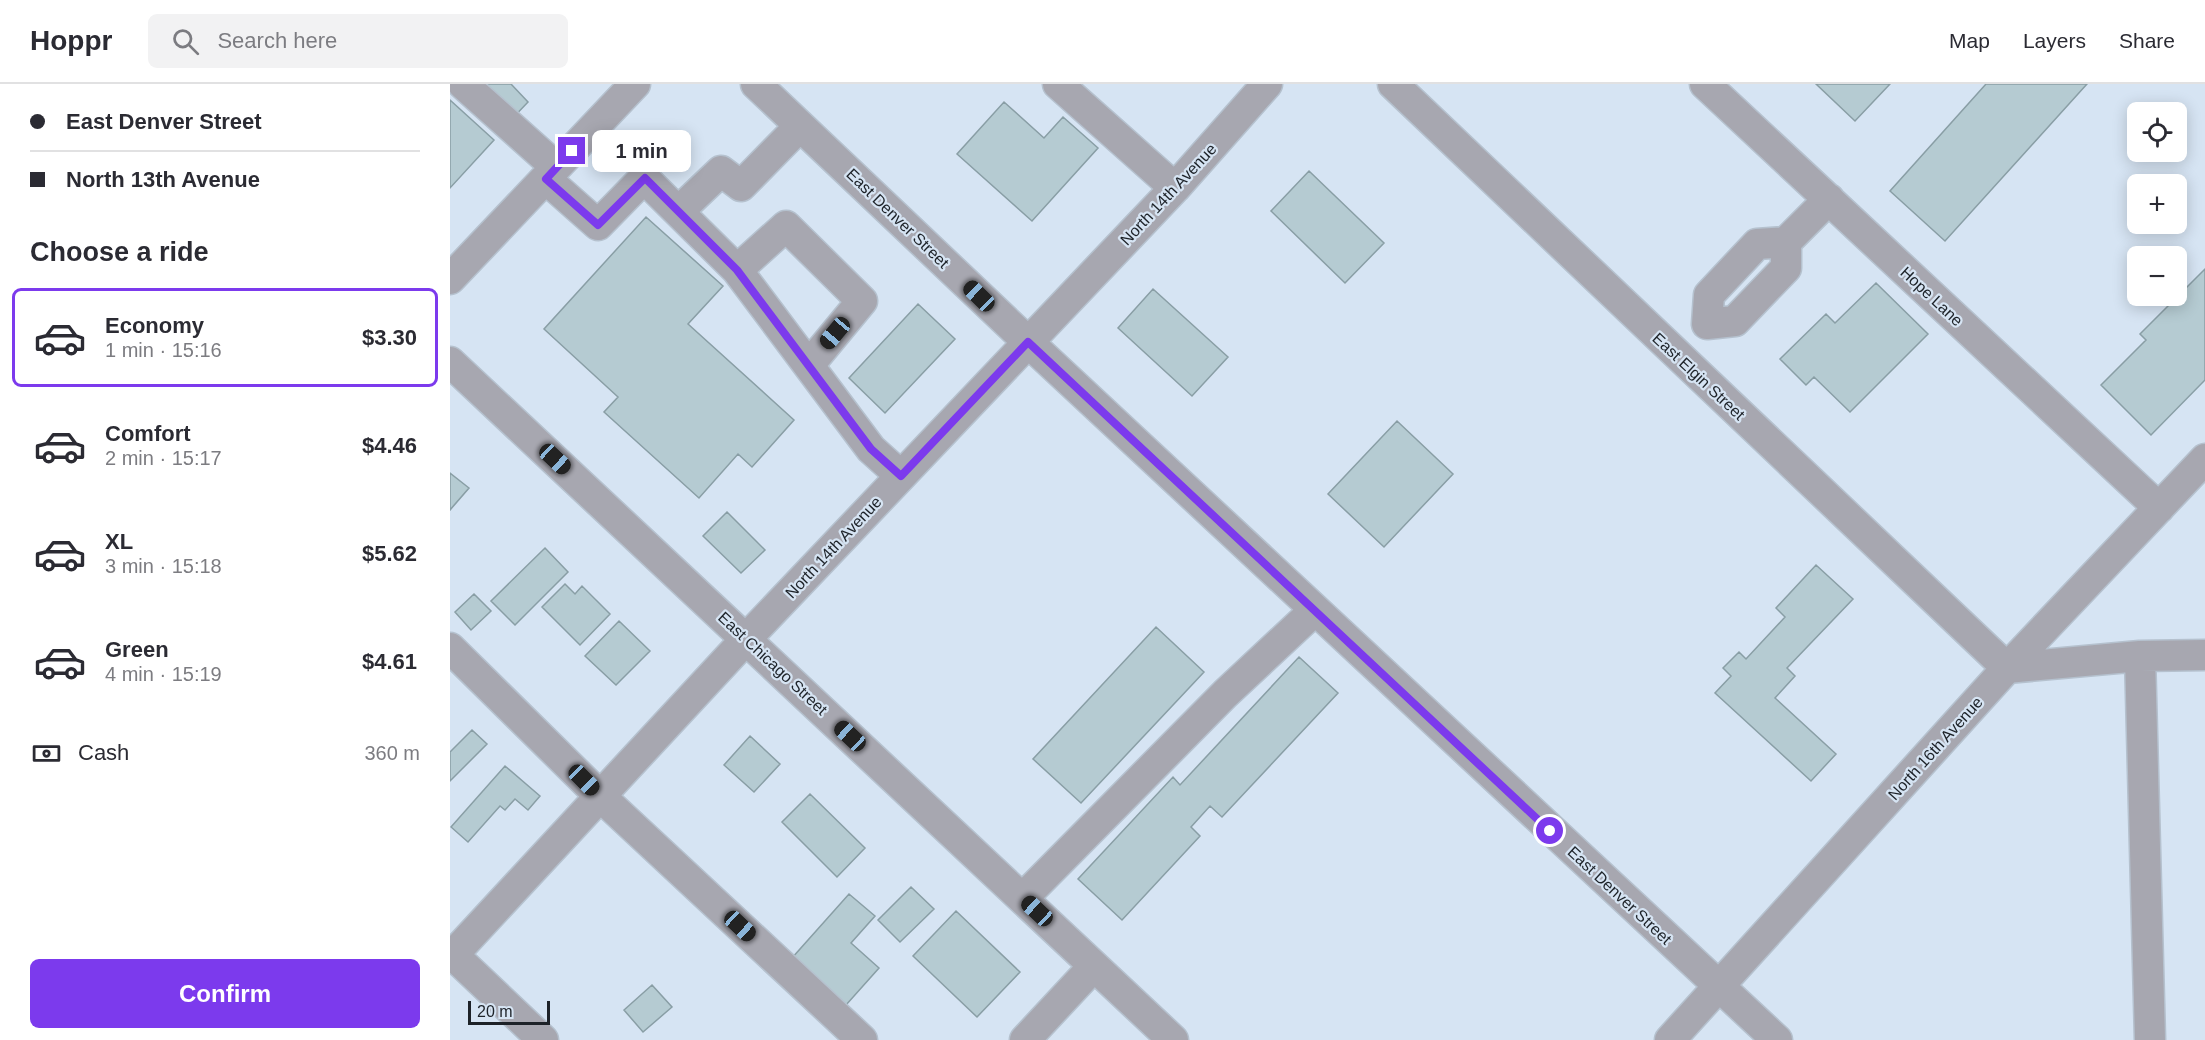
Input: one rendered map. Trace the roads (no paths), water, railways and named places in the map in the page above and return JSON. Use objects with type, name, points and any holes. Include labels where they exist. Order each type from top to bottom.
[{"type":"street","points":[[463,84],[551,173],[598,225],[645,178],[737,270],[871,449],[901,476]]},
{"type":"street","points":[[450,279],[635,84]]},
{"type":"street","name":"East Denver Street","points":[[756,84],[1028,342],[1777,1040]]},
{"type":"street","points":[[1058,84],[1175,188]]},
{"type":"street","name":"North 14th Avenue","points":[[451,955],[747,638],[1175,188],[1267,84]]},
{"type":"street","name":"East Elgin Street","points":[[1393,84],[2007,668]]},
{"type":"street","name":"Hope Lane","points":[[1705,84],[2159,508]]},
{"type":"street","points":[[679,211],[721,171],[741,186],[800,126]]},
{"type":"street","points":[[1676,354],[1707,324],[1709,295],[1757,244],[1786,242],[1829,199]]},
{"type":"street","points":[[737,270],[786,226],[862,301],[808,364]]},
{"type":"street","name":"East Chicago Street","points":[[450,362],[747,638],[1173,1040]]},
{"type":"street","name":"North 16th Avenue","points":[[1670,1040],[2007,668],[2205,459]]},
{"type":"street","points":[[1023,898],[1225,693],[1315,610]]},
{"type":"street","points":[[450,648],[600,796],[862,1040]]},
{"type":"street","points":[[2007,668],[2140,656],[2205,655]]},
{"type":"street","points":[[2140,656],[2150,1040]]},
{"type":"street","points":[[451,955],[543,1040]]},
{"type":"street","points":[[1025,1040],[1094,966]]}]
